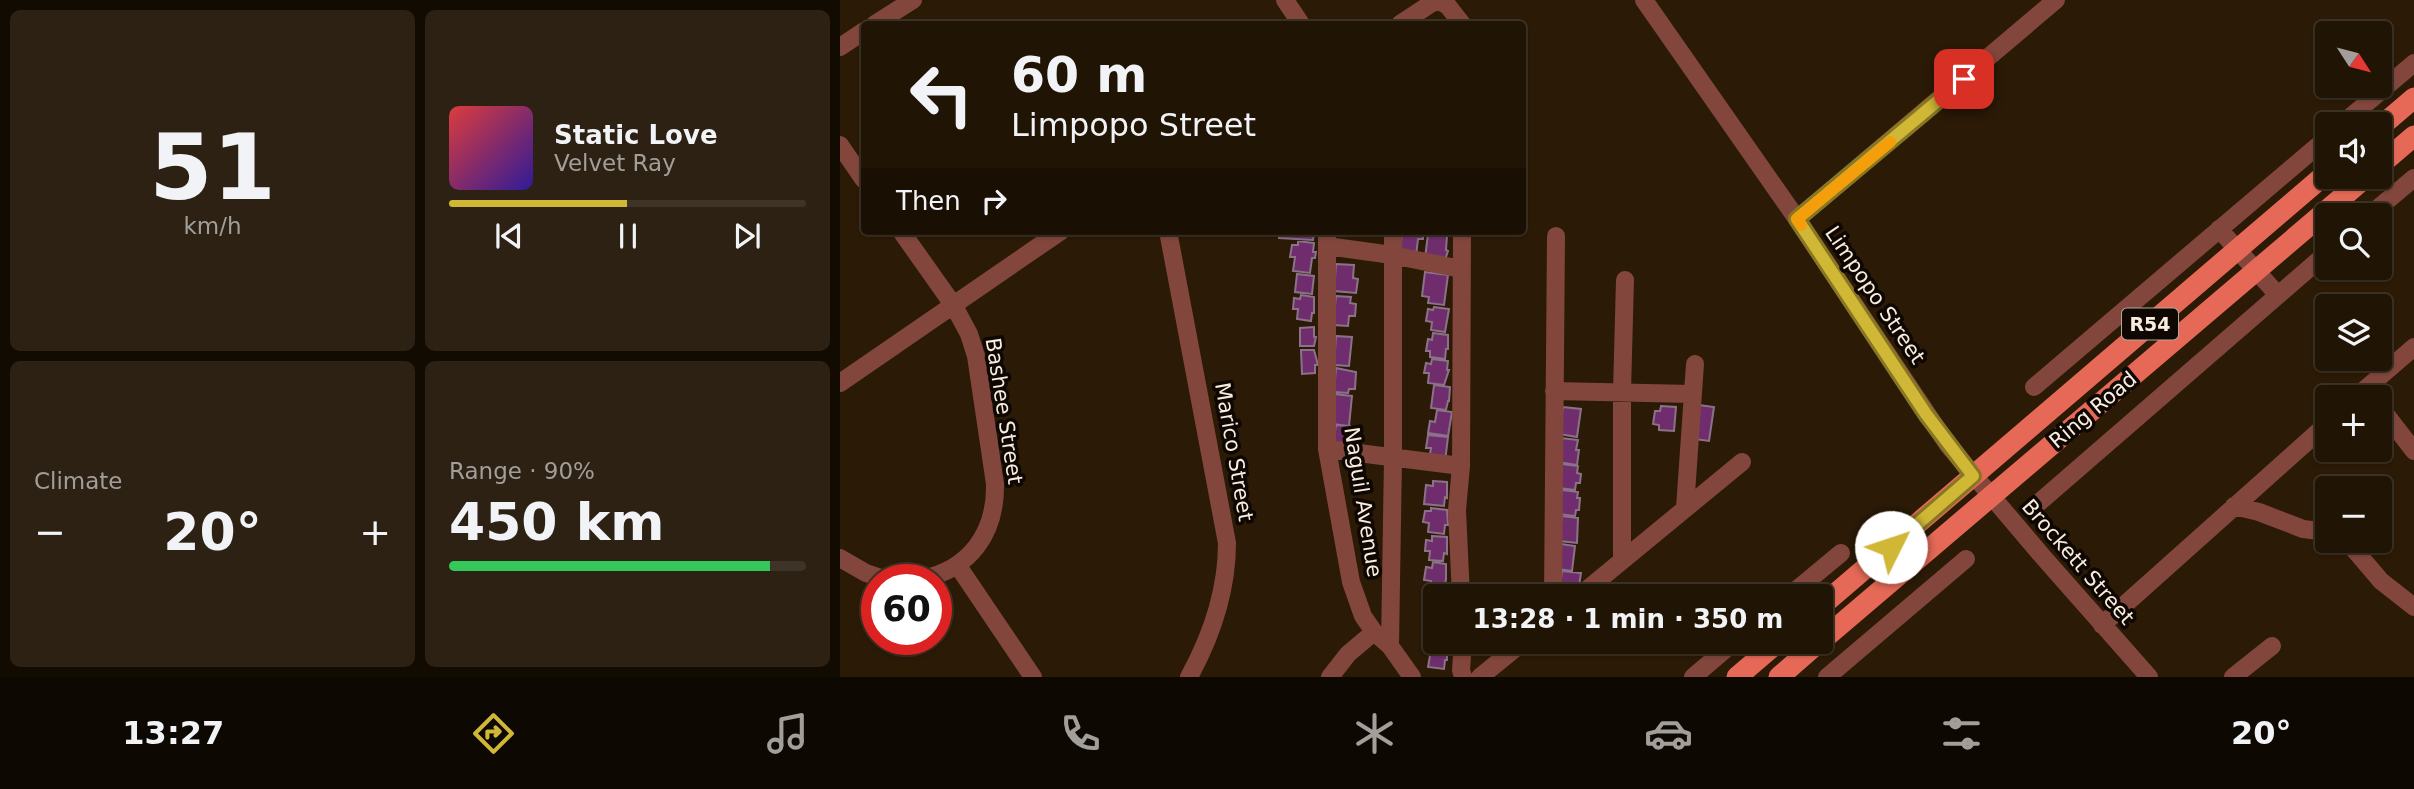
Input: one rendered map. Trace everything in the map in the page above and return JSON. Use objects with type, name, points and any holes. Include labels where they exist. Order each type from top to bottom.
[{"type":"main road","points":[[2392,117],[2414,98]]},
{"type":"main road","points":[[2392,155],[2414,136]]},
{"type":"main road","name":"Ring Road","points":[[1833,596],[2315,183]]},
{"type":"main road","name":"Ring Road","points":[[1833,631],[2352,189]]},
{"type":"main road","points":[[1737,677],[1763,654]]},
{"type":"main road","name":"Ring Road","points":[[1779,677],[1806,654]]},
{"type":"street","points":[[880,21],[913,0]]},
{"type":"street","points":[[1285,0],[1299,21]]},
{"type":"street","name":"Limpopo Street","points":[[1644,0],[1797,219],[1926,414],[1973,476]]},
{"type":"street","points":[[1797,219],[2056,0]]},
{"type":"street","points":[[1405,21],[1439,1],[1448,6],[1460,21]]},
{"type":"street","points":[[840,24],[852,39]]},
{"type":"street","points":[[2356,112],[2414,63]]},
{"type":"street","points":[[840,145],[861,176]]},
{"type":"street","points":[[2034,387],[2315,148]]},
{"type":"street","points":[[2384,203],[2414,178]]},
{"type":"street","points":[[2219,229],[2277,294]]},
{"type":"street","name":"Bashee Street","points":[[904,235],[954,306],[969,334],[976,356],[995,484],[994,504],[987,528],[974,551],[952,569]]},
{"type":"street","points":[[840,383],[1055,235]]},
{"type":"street","name":"Marico Street","points":[[1169,235],[1227,543],[1227,570],[1223,591],[1205,645],[1189,677]]},
{"type":"street","points":[[1390,646],[1394,458],[1393,235]]},
{"type":"street","points":[[1460,584],[1457,510],[1461,466],[1462,235]]},
{"type":"street","points":[[1553,584],[1556,236]]},
{"type":"street","points":[[1327,238],[1461,269]]},
{"type":"street","name":"Naguil Avenue","points":[[1327,238],[1327,449],[1355,597],[1374,632],[1390,646],[1412,677]]},
{"type":"street","name":"Ring Road","points":[[2035,506],[2315,263]]},
{"type":"street","points":[[1622,561],[1625,281]]},
{"type":"street","points":[[2374,385],[2414,347]]},
{"type":"street","points":[[1685,508],[1695,365]]},
{"type":"street","points":[[1554,391],[1692,394]]},
{"type":"street","points":[[2392,423],[2414,451]]},
{"type":"street","points":[[2102,625],[2315,434]]},
{"type":"street","points":[[1327,449],[1461,466]]},
{"type":"street","points":[[1594,584],[1742,462]]},
{"type":"street","name":"Brockett Street","points":[[1973,476],[2149,677]]},
{"type":"street","points":[[2234,506],[2315,530]]},
{"type":"street","points":[[1803,584],[1841,552]]},
{"type":"street","points":[[2357,553],[2381,581],[2414,607]]},
{"type":"street","points":[[840,558],[861,570]]},
{"type":"street","points":[[1827,677],[1966,559]]},
{"type":"street","points":[[958,566],[1033,677]]},
{"type":"street","points":[[1330,677],[1348,654],[1374,632]]},
{"type":"street","points":[[2233,677],[2273,646]]},
{"type":"street","points":[[1463,654],[1463,677]]},
{"type":"street","points":[[1471,654],[1479,663],[1483,675],[1508,654]]},
{"type":"street","points":[[1695,677],[1721,654]]},
{"type":"building","points":[[1279,235],[1314,235],[1313,240],[1279,238]]},
{"type":"building","points":[[1402,235],[1423,235],[1423,239],[1418,239],[1416,256],[1400,255]]},
{"type":"building","points":[[1428,235],[1447,236],[1448,251],[1445,260],[1425,258]]},
{"type":"building","points":[[1298,241],[1314,243],[1313,252],[1316,252],[1315,258],[1312,258],[1310,273],[1293,271],[1295,257],[1290,257],[1292,245],[1298,245]]},
{"type":"building","points":[[1336,264],[1354,265],[1353,278],[1358,279],[1356,293],[1334,291]]},
{"type":"building","points":[[1425,272],[1448,275],[1444,305],[1428,303],[1429,297],[1422,296]]},
{"type":"building","points":[[1297,274],[1314,276],[1312,294],[1295,292]]},
{"type":"building","points":[[1301,295],[1314,297],[1311,321],[1297,319],[1298,309],[1293,309],[1294,298],[1300,299]]},
{"type":"building","points":[[1336,296],[1351,297],[1350,303],[1356,304],[1355,316],[1349,316],[1348,326],[1333,325]]},
{"type":"building","points":[[1434,307],[1449,309],[1445,332],[1431,330],[1432,322],[1426,321],[1428,309],[1433,310]]},
{"type":"building","points":[[1314,327],[1314,346],[1300,346],[1300,328]]},
{"type":"building","points":[[1433,333],[1448,335],[1445,359],[1430,357],[1430,351],[1426,351],[1428,339],[1432,340]]},
{"type":"building","points":[[1336,336],[1352,337],[1349,366],[1334,365]]},
{"type":"building","points":[[1301,350],[1314,350],[1318,365],[1315,365],[1315,373],[1302,374]]},
{"type":"building","points":[[1432,359],[1448,361],[1449,370],[1444,385],[1428,383],[1429,373],[1424,373],[1426,363],[1431,364]]},
{"type":"building","points":[[1336,368],[1356,372],[1355,389],[1349,389],[1348,393],[1334,392]]},
{"type":"building","points":[[1434,385],[1450,387],[1446,410],[1431,408]]},
{"type":"building","points":[[1334,394],[1352,396],[1349,426],[1332,424]]},
{"type":"building","points":[[1699,405],[1714,407],[1709,441],[1694,439]]},
{"type":"building","points":[[1661,406],[1676,407],[1674,431],[1659,430],[1659,425],[1653,424],[1655,411],[1660,411]]},
{"type":"building","points":[[1563,407],[1581,409],[1577,437],[1559,434]]},
{"type":"building","points":[[1437,410],[1452,412],[1448,436],[1428,433],[1430,421],[1435,422]]},
{"type":"building","points":[[1336,425],[1350,426],[1348,450],[1333,443]]},
{"type":"building","points":[[1428,435],[1448,437],[1445,462],[1429,460],[1431,448],[1426,448]]},
{"type":"building","points":[[1561,438],[1578,440],[1577,465],[1557,462]]},
{"type":"building","points":[[1562,464],[1578,466],[1580,483],[1576,483],[1575,490],[1559,488]]},
{"type":"building","points":[[1433,481],[1447,482],[1444,506],[1424,504],[1426,485],[1433,486]]},
{"type":"building","points":[[1562,490],[1578,492],[1579,510],[1576,510],[1575,516],[1558,514]]},
{"type":"building","points":[[1431,508],[1447,510],[1448,525],[1445,525],[1444,534],[1428,532],[1429,523],[1423,522],[1425,511],[1431,511]]},
{"type":"building","points":[[1562,516],[1578,518],[1577,543],[1559,541]]},
{"type":"building","points":[[1432,536],[1447,537],[1447,554],[1444,553],[1443,561],[1429,560],[1430,551],[1425,551],[1426,540],[1432,541]]},
{"type":"building","points":[[1561,544],[1575,546],[1572,571],[1558,569]]},
{"type":"building","points":[[1433,562],[1446,564],[1444,584],[1430,584],[1431,581],[1424,580],[1426,567],[1432,568]]},
{"type":"building","points":[[1562,571],[1581,573],[1579,584],[1560,584]]},
{"type":"building","points":[[1430,654],[1447,654],[1444,669],[1428,667]]},
{"type":"slow traffic","points":[[1801,225],[1797,219],[1890,142]]},
{"type":"route","points":[[1891,547],[1973,476],[1926,414],[1797,219],[1964,79]]}]
